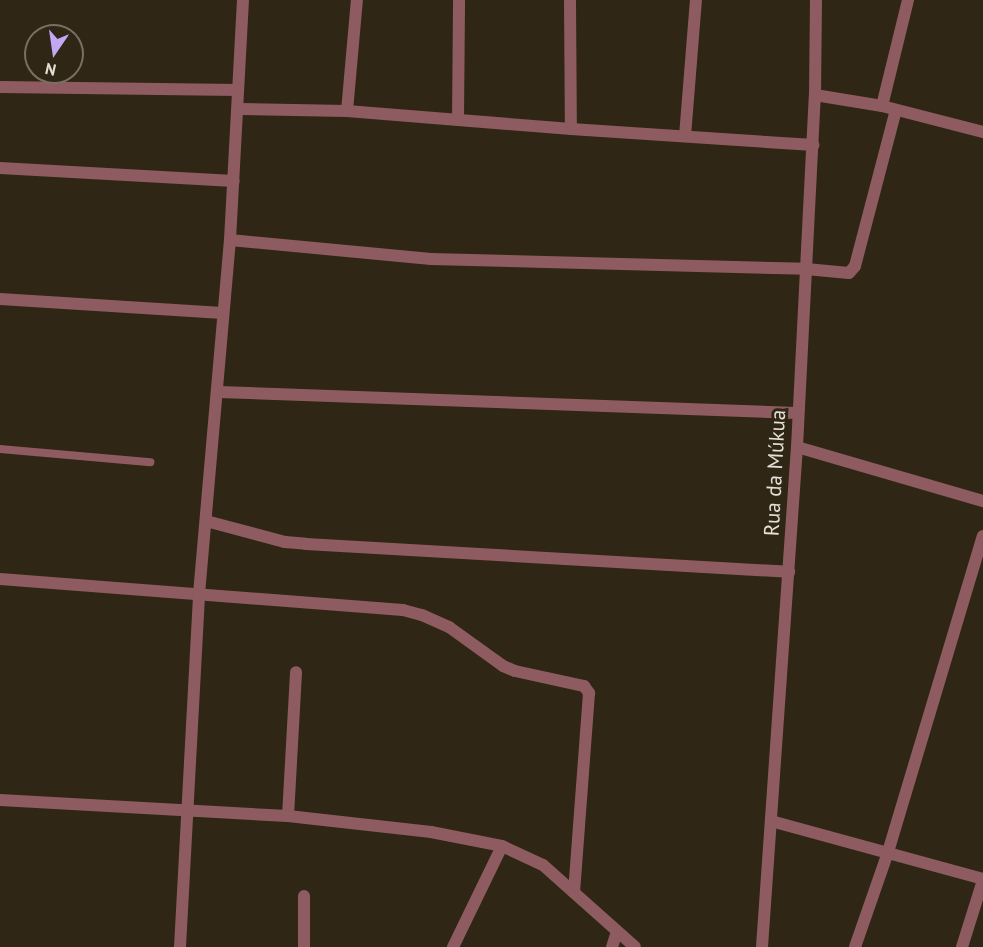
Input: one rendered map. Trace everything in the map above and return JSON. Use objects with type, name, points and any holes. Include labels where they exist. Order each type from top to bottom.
[{"type":"street","points":[[180,947],[199,594],[219,392],[234,181],[243,0]]},
{"type":"street","points":[[347,111],[357,0]]},
{"type":"street","points":[[458,120],[459,0]]},
{"type":"street","points":[[570,0],[571,129]]},
{"type":"street","points":[[685,136],[696,0]]},
{"type":"street","name":"Rua da Múkua","points":[[762,947],[797,447],[813,145],[816,0]]},
{"type":"street","points":[[882,106],[908,0]]},
{"type":"street","points":[[0,87],[238,90]]},
{"type":"street","points":[[815,95],[882,106],[983,132]]},
{"type":"street","points":[[238,109],[347,111],[813,145]]},
{"type":"street","points":[[230,240],[431,259],[806,269],[849,273],[855,266],[896,110]]},
{"type":"street","points":[[0,168],[234,181]]},
{"type":"street","points":[[0,299],[223,314]]},
{"type":"street","points":[[219,392],[797,413]]},
{"type":"street","points":[[797,447],[983,501]]},
{"type":"street","points":[[206,521],[285,542],[306,544],[789,572]]},
{"type":"street","points":[[855,947],[888,852],[983,536]]},
{"type":"street","points":[[0,579],[412,612],[448,627],[503,666],[588,689],[574,892]]},
{"type":"street","points":[[288,816],[297,672]]},
{"type":"street","points":[[0,800],[288,816],[431,832],[502,846],[543,865],[635,947]]},
{"type":"street","points":[[771,822],[983,879],[962,947]]},
{"type":"street","points":[[453,947],[502,846]]},
{"type":"street","points":[[304,896],[304,947]]},
{"type":"street","points":[[612,947],[617,932]]},
{"type":"lane","points":[[0,449],[150,462]]}]
